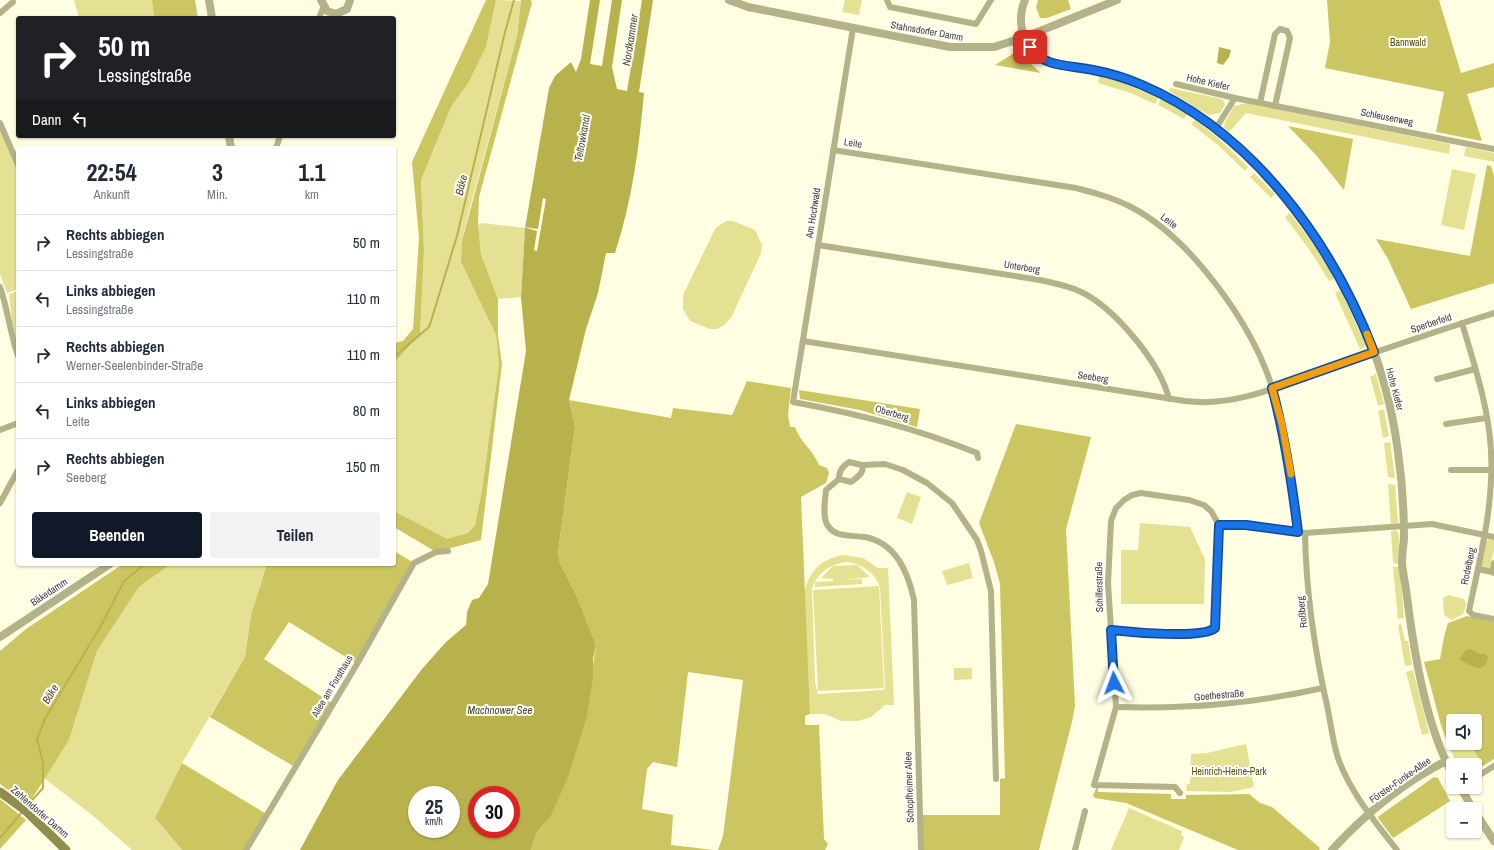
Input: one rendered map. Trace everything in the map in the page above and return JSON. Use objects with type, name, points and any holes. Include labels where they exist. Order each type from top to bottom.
[{"type":"main road","name":"Zehlendorfer Damm","points":[[0,792],[25,810],[66,850]]},
{"type":"street","points":[[209,0],[212,16]]},
{"type":"street","points":[[322,4],[329,16],[344,12],[349,5],[350,0]]},
{"type":"street","name":"Stahnsdorfer Damm","points":[[729,0],[748,7],[950,47],[965,48],[994,47],[1025,37],[1117,0]]},
{"type":"street","points":[[887,0],[890,7],[976,24],[991,0]]},
{"type":"street","points":[[1025,0],[1020,21],[1025,37]]},
{"type":"street","points":[[0,13],[13,2]]},
{"type":"street","points":[[319,16],[322,4]]},
{"type":"street","name":"Am Hochwald","points":[[793,402],[853,28]]},
{"type":"street","points":[[1260,103],[1275,34],[1280,29],[1287,31],[1290,38],[1275,106]]},
{"type":"street","name":"Hohe Kiefer","points":[[1025,37],[1032,50],[1042,59],[1058,65],[1108,73],[1136,82],[1174,100],[1216,128],[1273,183],[1313,233],[1349,293],[1374,352],[1388,395],[1399,453],[1404,542],[1402,564],[1418,667],[1436,734],[1446,761]]},
{"type":"street","name":"Hohe Kiefer","points":[[1176,84],[1235,98]]},
{"type":"street","points":[[1216,128],[1235,98]]},
{"type":"street","name":"Schleusenweg","points":[[1235,98],[1494,149]]},
{"type":"street","points":[[0,123],[16,160]]},
{"type":"street","name":"Leite","points":[[833,150],[1069,187],[1094,193],[1131,207],[1170,234],[1211,278],[1232,307],[1251,340],[1272,388],[1282,424],[1289,461],[1298,532]]},
{"type":"street","name":"Unterberg","points":[[818,245],[1040,280],[1065,285],[1080,291],[1101,304],[1139,343],[1162,380],[1169,399]]},
{"type":"street","points":[[0,287],[6,305],[16,350]]},
{"type":"street","name":"Sperberfeld","points":[[1374,352],[1494,313]]},
{"type":"street","name":"Rodelberg","points":[[1462,323],[1475,369],[1493,452],[1491,470],[1492,499],[1469,611],[1473,615],[1494,619]]},
{"type":"street","name":"Seeberg","points":[[803,341],[1169,399],[1218,403],[1272,388],[1374,352]]},
{"type":"street","points":[[1437,379],[1475,369]]},
{"type":"street","name":"Oberberg","points":[[793,402],[856,413],[927,433],[976,453],[978,458]]},
{"type":"street","points":[[1446,424],[1486,418]]},
{"type":"street","points":[[0,430],[16,424]]},
{"type":"street","points":[[862,465],[863,470],[851,482],[839,479],[839,474],[843,466],[849,462],[862,465],[885,464],[903,470],[932,486],[948,498],[972,531],[981,551],[992,598],[996,779]]},
{"type":"street","points":[[1451,470],[1491,470]]},
{"type":"street","points":[[0,504],[16,474]]},
{"type":"street","name":"Schopfheimer Allee","points":[[839,479],[826,490],[825,521],[832,532],[841,535],[864,537],[878,541],[892,551],[900,560],[912,588],[916,617],[917,723],[921,850]]},
{"type":"street","name":"Schillerstraße","points":[[1180,793],[1174,787],[1094,784],[1116,707],[1108,583],[1111,522],[1116,508],[1124,500],[1132,495],[1141,493],[1197,502],[1211,511],[1219,525]]},
{"type":"street","points":[[1111,630],[1170,634],[1214,630],[1217,624],[1219,525],[1246,525],[1305,532],[1432,524],[1494,537]]},
{"type":"street","name":"Roßberg","points":[[1305,532],[1312,615],[1323,688],[1338,758],[1349,782],[1369,814],[1396,850]]},
{"type":"street","name":"Allee am Forsthaus","points":[[246,850],[357,664],[414,563],[436,552],[448,551]]},
{"type":"street","points":[[1478,569],[1493,572],[1494,563]]},
{"type":"street","name":"Bäkedamm","points":[[0,637],[107,566]]},
{"type":"street","name":"Goethestraße","points":[[1116,707],[1191,707],[1223,705],[1281,697],[1323,688]]},
{"type":"street","name":"Förster-Funke-Allee","points":[[1332,850],[1385,800],[1434,767],[1446,761]]},
{"type":"street","points":[[1482,774],[1494,766]]},
{"type":"street","points":[[1075,850],[1085,811]]},
{"type":"street","points":[[1482,823],[1494,841]]},
{"type":"green space","points":[[74,0],[152,0],[154,16],[78,16]]},
{"type":"green space","points":[[152,0],[195,0],[198,16],[154,16]]},
{"type":"green space","points":[[486,0],[496,0],[486,47],[469,82],[451,107],[421,180],[424,251],[420,334],[396,361],[396,343],[403,341],[413,329],[419,238],[412,162]]},
{"type":"green space","points":[[496,0],[521,1],[517,36],[462,241],[461,262],[496,335],[499,364],[482,490],[475,525],[468,533],[447,540],[396,512],[396,361],[420,334],[424,251],[421,180],[451,107],[469,82],[486,47]]},
{"type":"green space","points":[[521,0],[531,0],[532,3],[479,197],[478,225],[481,254],[498,299],[498,336],[502,364],[481,540],[436,552],[396,528],[396,512],[447,539],[468,533],[475,525],[482,490],[499,364],[496,335],[461,262],[462,241],[517,36]]},
{"type":"green space","points":[[845,0],[862,0],[859,15],[842,12]]},
{"type":"green space","points":[[1038,0],[1068,0],[1071,9],[1047,18],[1040,18],[1036,7]]},
{"type":"green space","name":"Bannwald","points":[[1327,0],[1439,0],[1461,73],[1494,63],[1494,87],[1467,94],[1482,141],[1436,132],[1444,92],[1325,68],[1330,42]]},
{"type":"green space","points":[[1014,53],[1025,59],[1041,73],[995,65]]},
{"type":"green space","points":[[1099,76],[1116,80],[1158,98],[1155,104],[1131,93],[1098,83]]},
{"type":"green space","points":[[1170,88],[1222,99],[1225,104],[1220,113],[1208,115],[1169,91]]},
{"type":"green space","points":[[1161,99],[1187,114],[1184,119],[1158,105]]},
{"type":"green space","points":[[1247,103],[1450,144],[1449,154],[1246,113],[1229,132],[1224,127],[1225,122],[1234,106]]},
{"type":"green space","points":[[1195,120],[1216,136],[1248,167],[1245,171],[1219,146],[1191,124]]},
{"type":"green space","points":[[1288,126],[1353,139],[1344,190],[1316,155]]},
{"type":"green space","points":[[0,129],[16,166],[16,290],[7,293],[0,274]]},
{"type":"green space","points":[[1466,147],[1494,153],[1494,162],[1464,156]]},
{"type":"green space","points":[[1487,165],[1491,166],[1494,176],[1494,283],[1411,309],[1388,259],[1376,239],[1470,256]]},
{"type":"green space","points":[[1452,169],[1476,174],[1464,230],[1441,225]]},
{"type":"green space","points":[[1254,173],[1275,194],[1271,198],[1250,177]]},
{"type":"green space","points":[[1290,213],[1311,241],[1335,279],[1329,281],[1309,249],[1285,217]]},
{"type":"green space","points":[[726,221],[733,221],[755,230],[762,245],[761,253],[731,318],[723,326],[717,329],[710,329],[690,321],[683,309],[683,295],[715,229]]},
{"type":"green space","points":[[482,223],[525,228],[521,297],[498,299],[481,254],[478,225]]},
{"type":"green space","points":[[1341,290],[1366,346],[1360,349],[1335,293]]},
{"type":"green space","points":[[16,292],[16,337],[12,323],[9,294]]},
{"type":"green space","points":[[1376,374],[1384,404],[1378,406],[1370,377]]},
{"type":"green space","points":[[747,381],[791,388],[788,415],[790,427],[795,427],[819,465],[827,468],[829,473],[826,483],[801,497],[810,714],[805,716],[805,725],[819,725],[824,839],[828,844],[825,850],[718,850],[723,836],[743,680],[688,672],[677,767],[653,762],[647,769],[642,809],[673,815],[671,845],[714,850],[531,850],[537,832],[551,816],[590,686],[596,645],[577,597],[560,563],[558,552],[575,427],[569,400],[671,418],[673,408],[732,415]]},
{"type":"green space","points":[[799,390],[920,409],[917,427],[860,410],[800,399]]},
{"type":"green space","points":[[1384,409],[1389,436],[1383,438],[1378,411]]},
{"type":"green space","points":[[1016,424],[1091,437],[1066,529],[1075,706],[1072,722],[1039,850],[921,850],[923,815],[1000,815],[1000,779],[1005,778],[1000,584],[994,562],[979,523]]},
{"type":"green space","points":[[1390,442],[1395,478],[1388,477],[1384,443]]},
{"type":"green space","points":[[1388,484],[1395,485],[1398,523],[1391,524]]},
{"type":"green space","points":[[907,492],[921,497],[912,524],[897,518]]},
{"type":"green space","points":[[1140,523],[1190,527],[1205,559],[1204,604],[1121,604],[1121,550],[1138,550]]},
{"type":"green space","points":[[1396,530],[1399,534],[1400,563],[1396,564],[1393,562],[1391,531]]},
{"type":"green space","points":[[1489,539],[1494,540],[1494,551],[1489,569],[1481,567],[1486,541]]},
{"type":"green space","points":[[396,552],[414,563],[357,664],[289,622],[264,659],[333,704],[295,767],[210,717],[245,657],[251,615],[266,566],[396,566]]},
{"type":"green space","points":[[843,555],[863,558],[878,568],[888,568],[894,705],[885,705],[871,717],[858,721],[841,721],[825,714],[810,714],[804,594],[812,573],[822,563]],"holes":[[[841,563],[853,563],[863,567],[871,573],[875,577],[880,587],[884,690],[818,694],[815,682],[812,588],[818,577],[825,570]]]},
{"type":"green space","points":[[969,563],[973,578],[947,585],[942,571]]},
{"type":"green space","points":[[857,565],[870,577],[841,580],[862,579],[862,584],[815,587],[815,582],[833,581],[833,579],[821,578],[833,566]]},
{"type":"green space","points":[[120,566],[168,566],[139,587],[97,651],[69,740],[28,805],[0,784],[0,651],[26,629]]},
{"type":"green space","points":[[168,566],[266,566],[251,615],[245,657],[182,763],[155,818],[182,850],[132,850],[92,815],[44,778],[69,740],[97,651],[139,587]]},
{"type":"green space","points":[[1393,567],[1400,567],[1404,618],[1398,619]]},
{"type":"green space","points":[[879,586],[884,688],[818,691],[813,590]]},
{"type":"green space","points":[[1449,595],[1464,599],[1466,605],[1463,614],[1452,620],[1444,615],[1443,598]]},
{"type":"green space","points":[[1467,616],[1494,622],[1494,759],[1482,767],[1482,758],[1478,758],[1474,750],[1482,750],[1482,714],[1446,714],[1446,739],[1424,662],[1440,659],[1448,623]]},
{"type":"green space","points":[[1401,624],[1405,641],[1408,641],[1412,665],[1405,666],[1398,625]]},
{"type":"green space","points":[[954,668],[972,668],[972,679],[954,680]]},
{"type":"green space","points":[[1413,670],[1429,733],[1422,735],[1406,672]]},
{"type":"green space","name":"Heinrich-Heine-Park","points":[[1246,744],[1254,787],[1231,792],[1186,791],[1187,784],[1190,784],[1191,754],[1207,753]]},
{"type":"green space","points":[[1450,750],[1474,750],[1478,758],[1454,758]]},
{"type":"green space","points":[[182,763],[268,815],[246,850],[182,850],[155,818]]},
{"type":"green space","points":[[1434,777],[1438,778],[1450,801],[1446,802],[1446,804],[1393,838],[1378,818]]},
{"type":"green space","points":[[1096,788],[1098,788],[1098,792],[1171,794],[1171,799],[1186,799],[1186,795],[1249,794],[1260,803],[1272,807],[1320,848],[1319,850],[1238,850],[1126,803],[1095,798],[1093,796]]},
{"type":"green space","points":[[0,799],[26,820],[0,849]]},
{"type":"green space","points":[[1129,808],[1182,831],[1181,835],[1184,837],[1179,850],[1111,850]]},
{"type":"water","points":[[590,0],[600,0],[590,64],[602,66],[612,0],[622,0],[612,67],[617,89],[627,91],[642,0],[653,0],[639,92],[644,93],[640,134],[626,214],[615,253],[606,253],[598,293],[586,329],[569,400],[575,427],[558,552],[560,563],[577,597],[596,645],[593,659],[593,676],[587,716],[569,774],[551,816],[537,832],[531,850],[300,850],[338,780],[422,669],[446,642],[466,625],[467,612],[472,600],[479,598],[488,584],[526,351],[521,297],[525,228],[549,88],[555,76],[571,62],[576,72],[581,59]]},
{"type":"water","points":[[1219,47],[1231,50],[1229,57],[1223,65],[1217,63]]},
{"type":"water","points":[[1470,649],[1480,654],[1485,654],[1488,657],[1487,663],[1484,666],[1480,668],[1472,666],[1459,659],[1465,651]]},
{"type":"pier","points":[[543,198],[546,199],[537,251],[534,250],[537,231],[523,227],[538,229]]},
{"type":"waterway","name":"Bäke","points":[[396,355],[429,327],[457,236],[505,32],[514,0]]},
{"type":"waterway","name":"Bäke","points":[[26,807],[43,788],[43,763],[37,739],[46,717],[102,624],[124,581],[143,566]]},
{"type":"waterway","name":"Bäke","points":[[0,838],[22,812]]},
{"type":"slow traffic","points":[[1291,474],[1282,424],[1272,388],[1374,352],[1367,334]]},
{"type":"route","points":[[1030,47],[1039,57],[1049,62],[1058,65],[1108,73],[1136,82],[1162,94],[1190,109],[1231,141],[1286,198],[1313,233],[1349,293],[1359,313],[1374,352],[1272,388],[1282,424],[1289,461],[1298,532],[1246,525],[1219,525],[1217,624],[1214,630],[1207,632],[1178,634],[1111,630],[1114,683]]},
{"type":"water label","name":"Nordkammer","points":[[630,40]]},
{"type":"water label","name":"Teltowkanal","points":[[582,138]]},
{"type":"water label","name":"Machnower See","points":[[500,710]]}]
